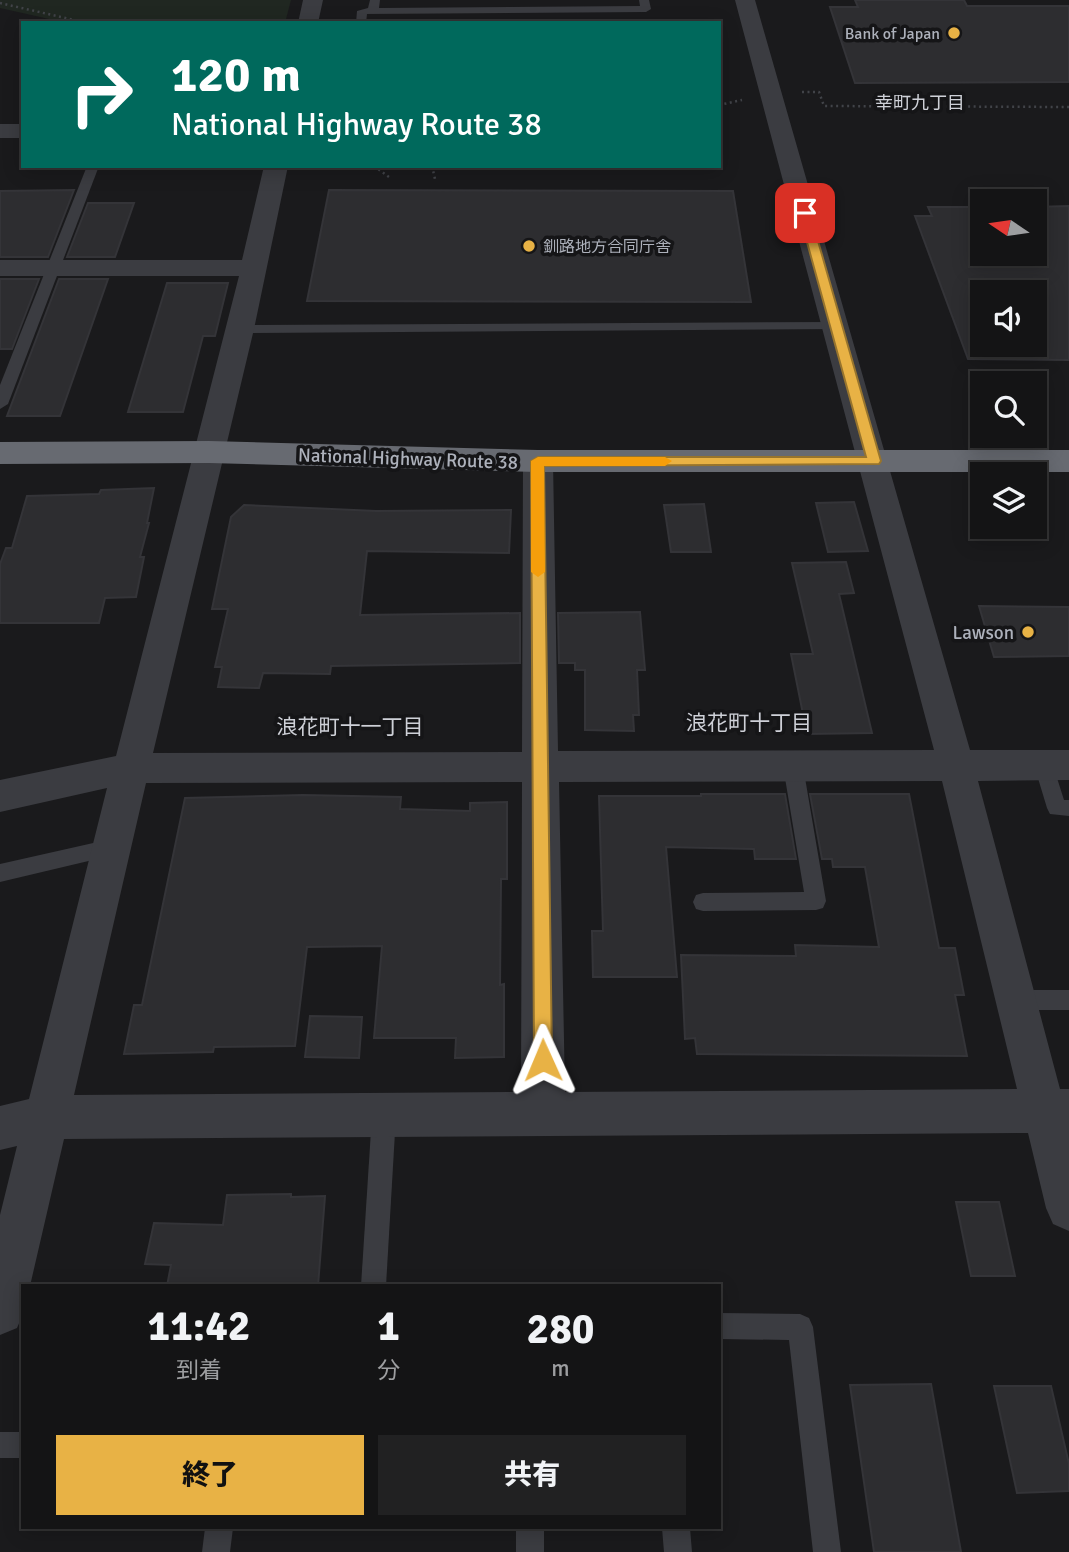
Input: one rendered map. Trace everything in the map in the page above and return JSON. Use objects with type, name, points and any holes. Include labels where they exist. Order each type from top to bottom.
[{"type":"highway","name":"National Highway Route 38","points":[[0,453],[209,452],[538,461],[874,461],[1024,448],[1069,461]]},
{"type":"street","points":[[308,21],[313,0]]},
{"type":"street","points":[[745,0],[874,461],[1016,1000],[1057,1111],[1069,1208]]},
{"type":"street","points":[[0,131],[21,131]]},
{"type":"street","points":[[0,1311],[45,1117],[240,329],[275,168]]},
{"type":"street","points":[[0,268],[254,268]]},
{"type":"street","points":[[538,461],[543,1114]]},
{"type":"street","points":[[0,796],[131,768],[1057,765]]},
{"type":"street","points":[[0,1128],[45,1117],[1057,1111]]},
{"type":"lane","points":[[360,21],[362,11],[374,5],[646,9],[644,0]]},
{"type":"lane","points":[[0,404],[92,168]]},
{"type":"lane","points":[[240,329],[836,326]]},
{"type":"lane","points":[[1057,765],[1057,808],[1069,808]]},
{"type":"lane","points":[[703,902],[816,901],[793,766]]},
{"type":"lane","points":[[0,873],[111,848]]},
{"type":"lane","points":[[1016,1000],[1069,1000]]},
{"type":"lane","points":[[373,1284],[384,1115]]},
{"type":"lane","points":[[721,1326],[800,1326],[827,1552]]},
{"type":"lane","points":[[0,1445],[21,1445]]},
{"type":"lane","points":[[216,1552],[219,1529]]},
{"type":"lane","points":[[530,1529],[530,1552]]},
{"type":"lane","points":[[676,1529],[678,1552]]},
{"type":"path","points":[[0,3],[78,21]]},
{"type":"path","points":[[771,92],[819,92],[824,106],[1069,107]]},
{"type":"path","points":[[377,168],[389,177]]},
{"type":"path","points":[[432,168],[435,179]]},
{"type":"shaded area","points":[[0,0],[291,0],[286,21],[58,21],[0,8]]},
{"type":"building","name":"Bank of Japan","points":[[855,0],[964,0],[967,6],[1069,6],[1069,82],[855,83],[830,7],[858,7]]},
{"type":"building","points":[[74,190],[48,257],[0,257],[0,191]]},
{"type":"building","name":"釧路地方合同庁舎","points":[[329,190],[733,191],[751,302],[307,301]]},
{"type":"building","points":[[88,203],[134,203],[115,257],[67,257]]},
{"type":"building","points":[[1069,206],[1069,360],[968,359],[915,216],[932,216],[928,207],[970,207],[970,266],[1047,266],[1047,207]]},
{"type":"building","points":[[0,279],[39,279],[12,349],[0,349]]},
{"type":"building","points":[[59,279],[108,279],[60,416],[7,416]]},
{"type":"building","points":[[167,283],[228,283],[215,336],[203,336],[183,412],[128,412]]},
{"type":"building","points":[[154,488],[140,557],[144,557],[136,597],[105,598],[99,623],[0,623],[0,564],[6,548],[12,548],[27,496],[99,494],[101,490]]},
{"type":"building","points":[[854,502],[868,551],[828,552],[816,503]]},
{"type":"building","points":[[704,504],[711,552],[671,552],[664,505]]},
{"type":"building","points":[[244,505],[376,511],[511,510],[509,553],[367,551],[360,615],[520,613],[520,663],[331,666],[330,674],[263,673],[259,688],[218,687],[222,667],[215,667],[228,609],[212,609],[231,517]]},
{"type":"building","points":[[846,562],[854,593],[839,594],[872,733],[807,734],[791,654],[813,654],[792,563]]},
{"type":"building","name":"Lawson","points":[[979,606],[1069,607],[1069,656],[994,657]]},
{"type":"building","points":[[640,612],[645,670],[637,670],[639,715],[633,715],[634,731],[585,730],[585,670],[575,670],[575,663],[559,663],[558,613]]},
{"type":"building","points":[[785,794],[796,859],[755,859],[754,849],[666,847],[677,977],[593,977],[592,931],[603,931],[599,796]]},
{"type":"building","points":[[810,794],[909,794],[939,948],[955,948],[964,995],[955,995],[967,1056],[697,1054],[695,1038],[685,1039],[681,955],[796,956],[795,945],[879,947],[865,867],[833,867],[832,859],[822,859]]},
{"type":"building","points":[[303,795],[401,797],[400,809],[470,811],[470,803],[507,802],[507,879],[501,879],[500,985],[504,984],[504,1057],[455,1058],[456,1038],[374,1038],[382,946],[307,947],[295,1046],[214,1047],[213,1052],[124,1054],[134,1005],[142,1005],[185,798]]},
{"type":"building","points":[[310,1016],[362,1017],[359,1058],[305,1057]]},
{"type":"building","points":[[227,1195],[325,1196],[318,1284],[167,1284],[171,1265],[145,1264],[154,1223],[223,1225]]},
{"type":"building","points":[[956,1202],[999,1202],[1015,1276],[971,1276]]},
{"type":"building","points":[[931,1384],[961,1552],[874,1552],[850,1385]]},
{"type":"building","points":[[994,1386],[1051,1386],[1069,1464],[1069,1491],[1017,1493]]},
{"type":"slow traffic","points":[[538,572],[538,461],[665,461]]},
{"type":"place","name":"Bank of Japan","points":[[954,33]]},
{"type":"place","name":"釧路地方合同庁舎","points":[[529,246]]},
{"type":"place","name":"Lawson","points":[[1028,632]]},
{"type":"district","name":"幸町九丁目","points":[[920,103]]},
{"type":"district","name":"浪花町十丁目","points":[[749,723]]},
{"type":"district","name":"浪花町十一丁目","points":[[350,727]]},
{"type":"route","points":[[543,1060],[538,461],[874,461],[805,213]]}]
